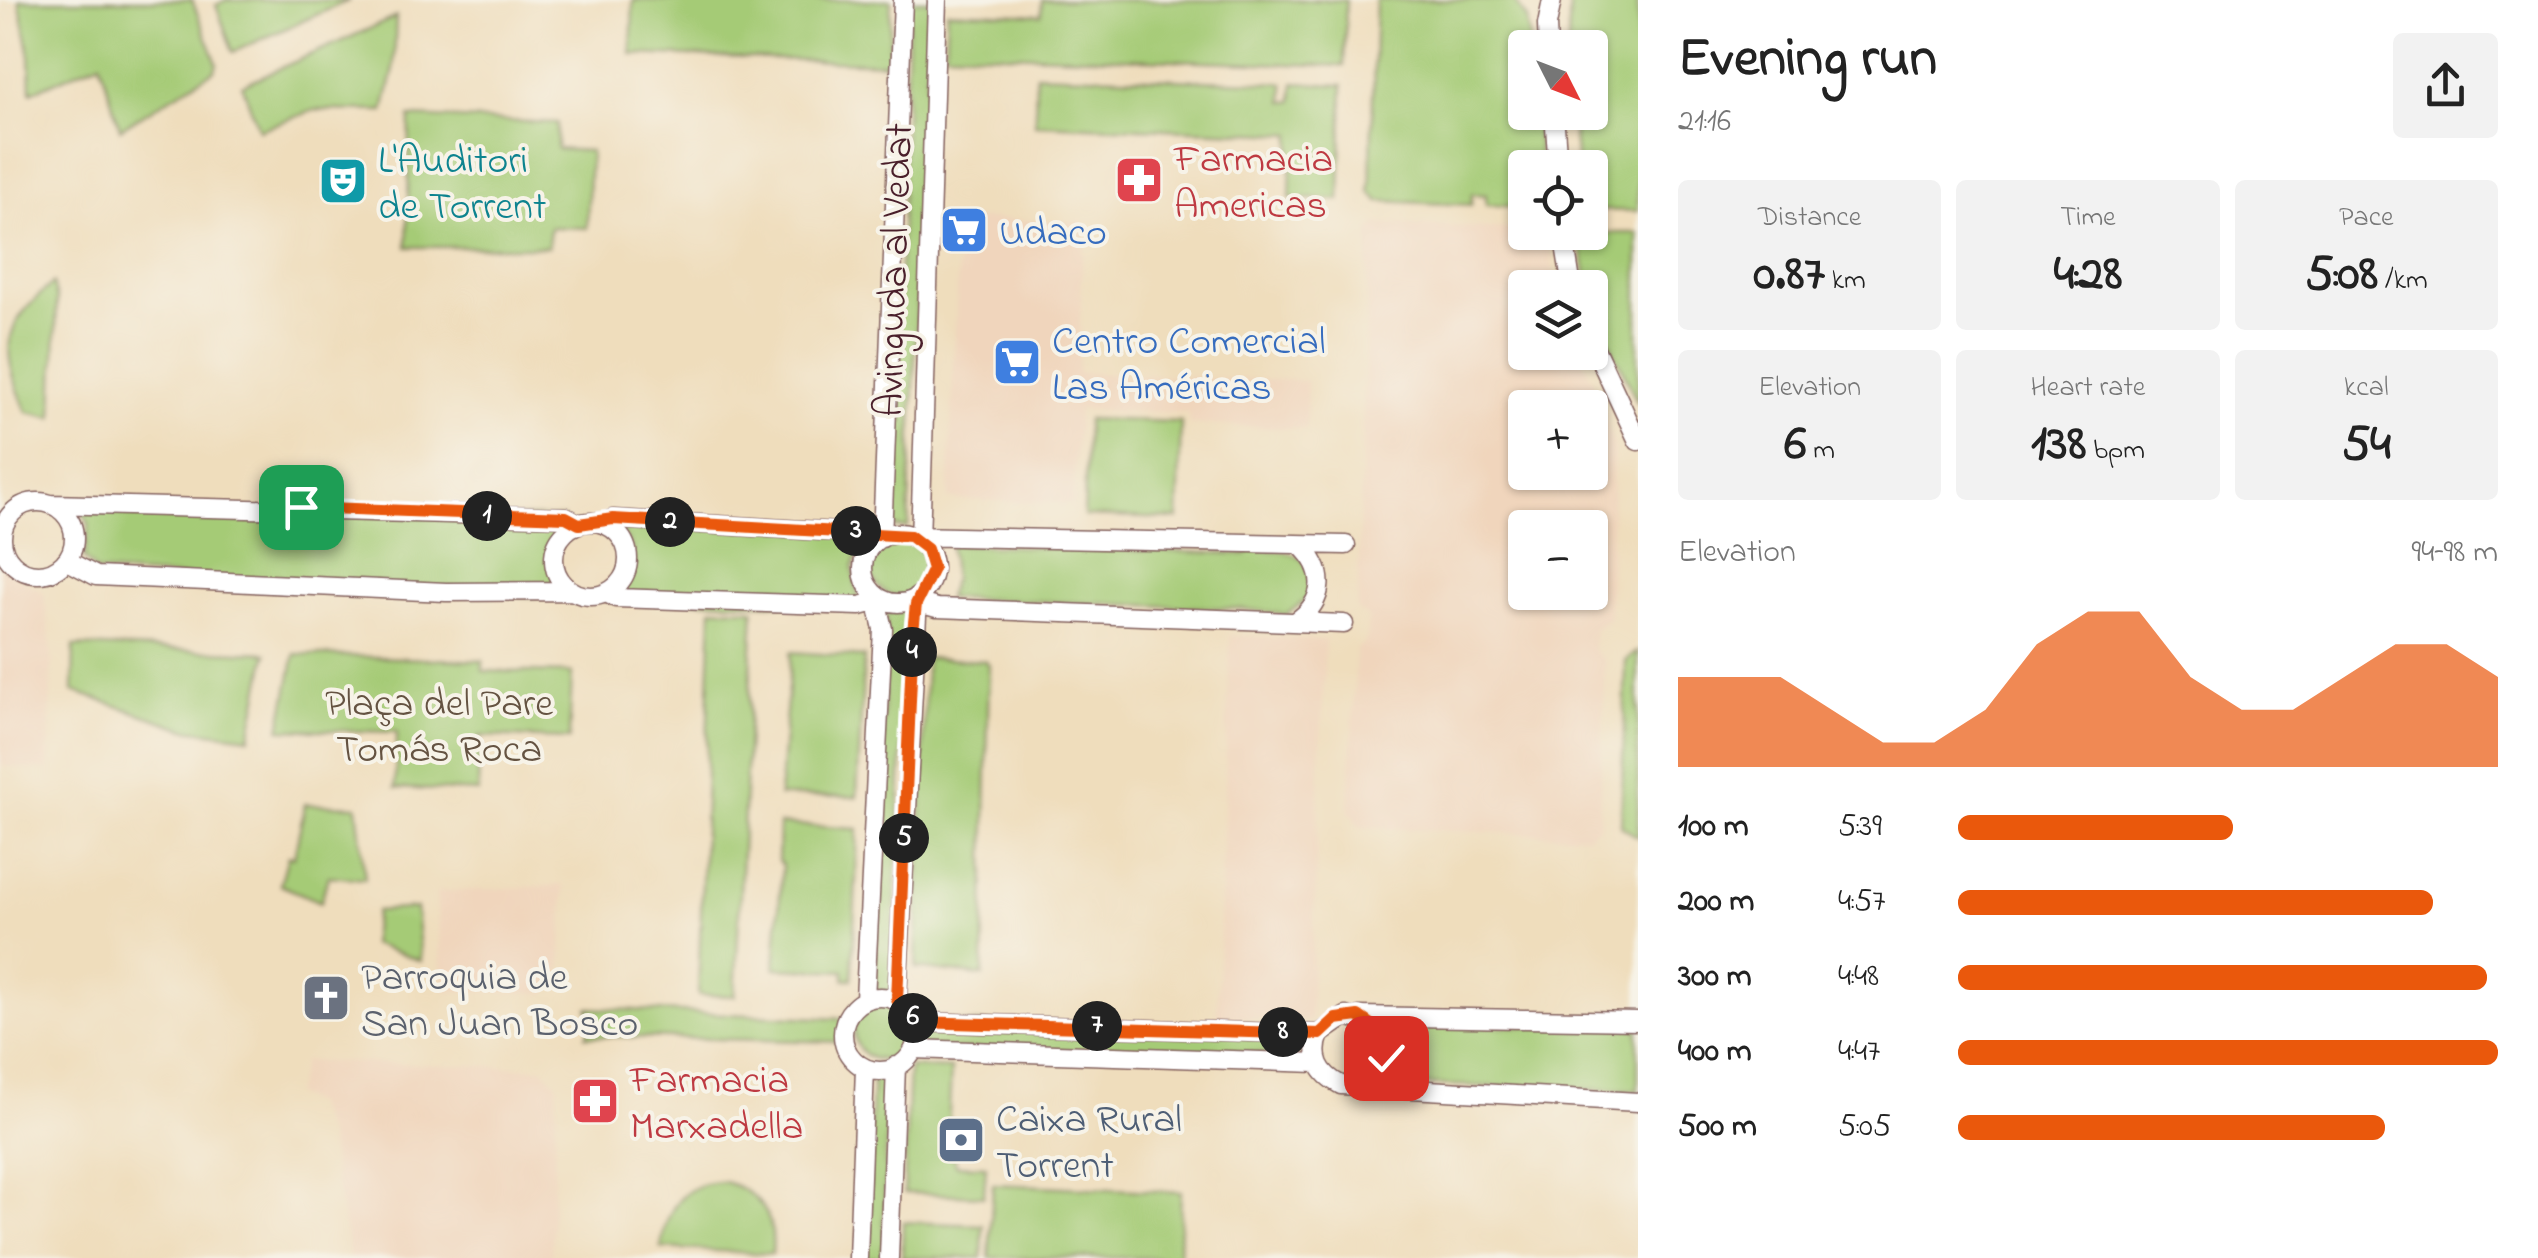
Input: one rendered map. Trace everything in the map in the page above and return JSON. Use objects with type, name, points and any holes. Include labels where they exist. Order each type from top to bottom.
[{"type":"street","name":"Avinguda al Vedat","points":[[886,535],[904,0]]},
{"type":"street","name":"Avinguda al Vedat","points":[[916,537],[937,0]]},
{"type":"street","points":[[1535,0],[1546,25]]},
{"type":"street","points":[[1546,30],[1552,0]]},
{"type":"street","points":[[1605,370],[1638,441]]},
{"type":"street","points":[[50,504],[62,510],[74,532],[66,560],[50,572],[34,574],[22,570],[5,553],[6,522],[19,506],[50,504],[310,507],[566,517],[579,524],[603,524],[613,519],[916,537],[1346,546]]},
{"type":"street","points":[[579,524],[564,534],[554,557],[561,581],[582,595],[915,600],[1344,624]]},
{"type":"street","points":[[603,524],[620,535],[628,556],[623,578],[606,593]]},
{"type":"street","points":[[865,999],[882,629],[879,599],[864,576],[864,564],[873,544],[886,535]]},
{"type":"street","points":[[897,1000],[865,999],[854,1006],[842,1032],[844,1048],[865,1068],[877,1071],[896,1066],[914,1049],[916,1022],[897,1000],[915,600],[933,569],[916,537]]},
{"type":"street","points":[[1295,622],[1310,609],[1320,589],[1320,571],[1301,546]]},
{"type":"street","points":[[66,560],[96,576],[446,592],[572,591]]},
{"type":"street","points":[[1638,1021],[1358,1016],[1336,1019],[1320,1034],[1317,1063],[1330,1080],[1357,1086],[1638,1102]]},
{"type":"street","points":[[1357,1086],[1369,1081],[1386,1058],[1381,1032],[1358,1016]]},
{"type":"street","points":[[916,1022],[1320,1034]]},
{"type":"street","points":[[914,1049],[1317,1063]]},
{"type":"street","points":[[889,1258],[896,1066]]},
{"type":"street","points":[[858,1258],[865,1068]]},
{"type":"shaded area","name":"Centro Comercial Las Américas","points":[[960,218],[1084,222],[1078,373],[1307,381],[1306,429],[1189,424],[1188,413],[1078,409],[1073,504],[948,499]]},
{"type":"shaded area","points":[[1377,224],[1508,228],[1508,250],[1551,250],[1553,270],[1508,270],[1508,370],[1587,370],[1597,390],[1508,390],[1508,490],[1608,490],[1608,428],[1614,449],[1609,619],[1595,629],[1593,649],[1605,662],[1599,826],[1587,836],[1360,827],[1349,812],[1356,649],[1366,641],[1368,617],[1357,611],[1369,233]]},
{"type":"shaded area","points":[[0,567],[44,593],[52,657],[48,770],[0,766]]},
{"type":"shaded area","points":[[1230,635],[1325,640],[1310,1021],[1217,1016]]},
{"type":"shaded area","points":[[564,885],[561,980],[546,993],[443,991],[436,892]]},
{"type":"shaded area","points":[[303,1061],[543,1068],[557,1084],[551,1258],[350,1258],[327,1134],[314,1104],[294,1095]]},
{"type":"green space","points":[[19,0],[192,0],[217,63],[215,70],[120,129],[100,62],[31,92],[30,56]]},
{"type":"green space","points":[[226,0],[350,0],[233,52],[216,5]]},
{"type":"green space","points":[[633,0],[891,0],[889,63],[631,54]]},
{"type":"green space","points":[[909,0],[930,0],[908,528],[891,527]]},
{"type":"green space","points":[[1042,0],[1346,0],[1344,66],[945,52],[947,11],[1041,15]]},
{"type":"green space","points":[[1376,0],[1514,0],[1527,19],[1529,30],[1508,30],[1508,130],[1537,130],[1539,150],[1508,150],[1508,206],[1486,205],[1486,195],[1472,194],[1471,205],[1379,201],[1370,192]]},
{"type":"green space","points":[[1570,0],[1638,0],[1638,211],[1608,210],[1608,150],[1575,150],[1574,130],[1608,130],[1608,30],[1569,30]]},
{"type":"green space","points":[[396,17],[394,69],[384,111],[315,110],[259,130],[242,85]]},
{"type":"green space","points":[[1036,74],[1284,83],[1284,102],[1293,101],[1294,83],[1343,85],[1340,200],[1290,198],[1292,134],[1035,124]]},
{"type":"green space","points":[[410,117],[557,123],[557,149],[590,151],[587,228],[550,227],[548,247],[407,247]]},
{"type":"green space","points":[[1608,233],[1638,233],[1638,404],[1608,339],[1608,270],[1585,270],[1582,250],[1608,250]]},
{"type":"green space","points":[[53,283],[57,299],[53,418],[27,412],[9,355],[14,327]]},
{"type":"green space","points":[[1087,419],[1181,422],[1178,519],[1084,516]]},
{"type":"green space","points":[[80,509],[563,518],[552,557],[560,598],[97,572],[84,558],[89,524]]},
{"type":"green space","points":[[613,519],[867,532],[853,568],[860,606],[610,598],[628,577],[632,548]]},
{"type":"green space","points":[[899,540],[919,548],[927,568],[919,588],[899,596],[879,588],[871,568],[879,548]]},
{"type":"green space","points":[[950,544],[1286,552],[1304,561],[1309,570],[1310,597],[1286,615],[1244,609],[947,598],[953,578]]},
{"type":"green space","points":[[712,608],[754,609],[735,996],[698,995]]},
{"type":"green space","points":[[887,609],[908,611],[892,992],[874,991]]},
{"type":"green space","points":[[74,646],[267,653],[250,737],[185,729],[73,691]]},
{"type":"green space","points":[[1638,651],[1638,837],[1621,826],[1626,661]]},
{"type":"green space","points":[[791,652],[864,657],[857,797],[779,796]]},
{"type":"green space","name":"Plaça del Pare Tomás Roca","points":[[295,654],[483,661],[483,671],[572,673],[569,739],[480,736],[478,792],[395,788],[397,732],[280,729]]},
{"type":"green space","points":[[926,658],[986,661],[989,665],[983,976],[916,968]]},
{"type":"green space","points":[[305,804],[357,806],[365,879],[328,876],[321,902],[280,885],[288,856],[294,857]]},
{"type":"green space","points":[[779,824],[858,829],[852,979],[844,979],[844,971],[775,968],[782,865],[778,861]]},
{"type":"green space","points":[[416,908],[421,961],[371,944],[376,911]]},
{"type":"green space","points":[[882,1004],[902,1012],[910,1032],[902,1052],[882,1060],[862,1052],[854,1032],[862,1012]]},
{"type":"green space","points":[[588,1008],[845,1019],[843,1042],[586,1036],[591,1026]]},
{"type":"green space","points":[[915,1022],[1320,1034],[1315,1054],[914,1049]]},
{"type":"green space","points":[[1383,1025],[1638,1027],[1638,1091],[1372,1083]]},
{"type":"green space","points":[[909,1067],[951,1069],[947,1156],[955,1157],[955,1165],[986,1166],[984,1196],[904,1193]]},
{"type":"green space","points":[[873,1072],[888,1072],[883,1258],[864,1258]]},
{"type":"green space","points":[[725,1182],[748,1193],[764,1208],[771,1229],[772,1254],[661,1248],[667,1221],[679,1200],[698,1186]]},
{"type":"green space","points":[[993,1184],[1181,1192],[1179,1258],[989,1258]]},
{"type":"green space","points":[[903,1222],[983,1225],[982,1258],[902,1258]]},
{"type":"place","name":"Farmacia Americas","points":[[1139,180]]},
{"type":"place","name":"L'Auditori de Torrent","points":[[343,181]]},
{"type":"place","name":"Udaco","points":[[964,230]]},
{"type":"place","name":"Centro Comercial Las Américas","points":[[1017,362]]},
{"type":"place","name":"Parroquia de San Juan Bosco","points":[[326,998]]},
{"type":"place","name":"Farmacia Marxadella","points":[[595,1101]]},
{"type":"place","name":"Caixa Rural Torrent","points":[[961,1140]]},
{"type":"route","points":[[301,507],[566,517],[579,524],[603,524],[613,519],[884,532],[920,541],[933,569],[931,580],[918,596],[913,632],[897,1000],[916,1022],[1320,1034],[1336,1019],[1358,1016],[1381,1032],[1386,1058]]}]
